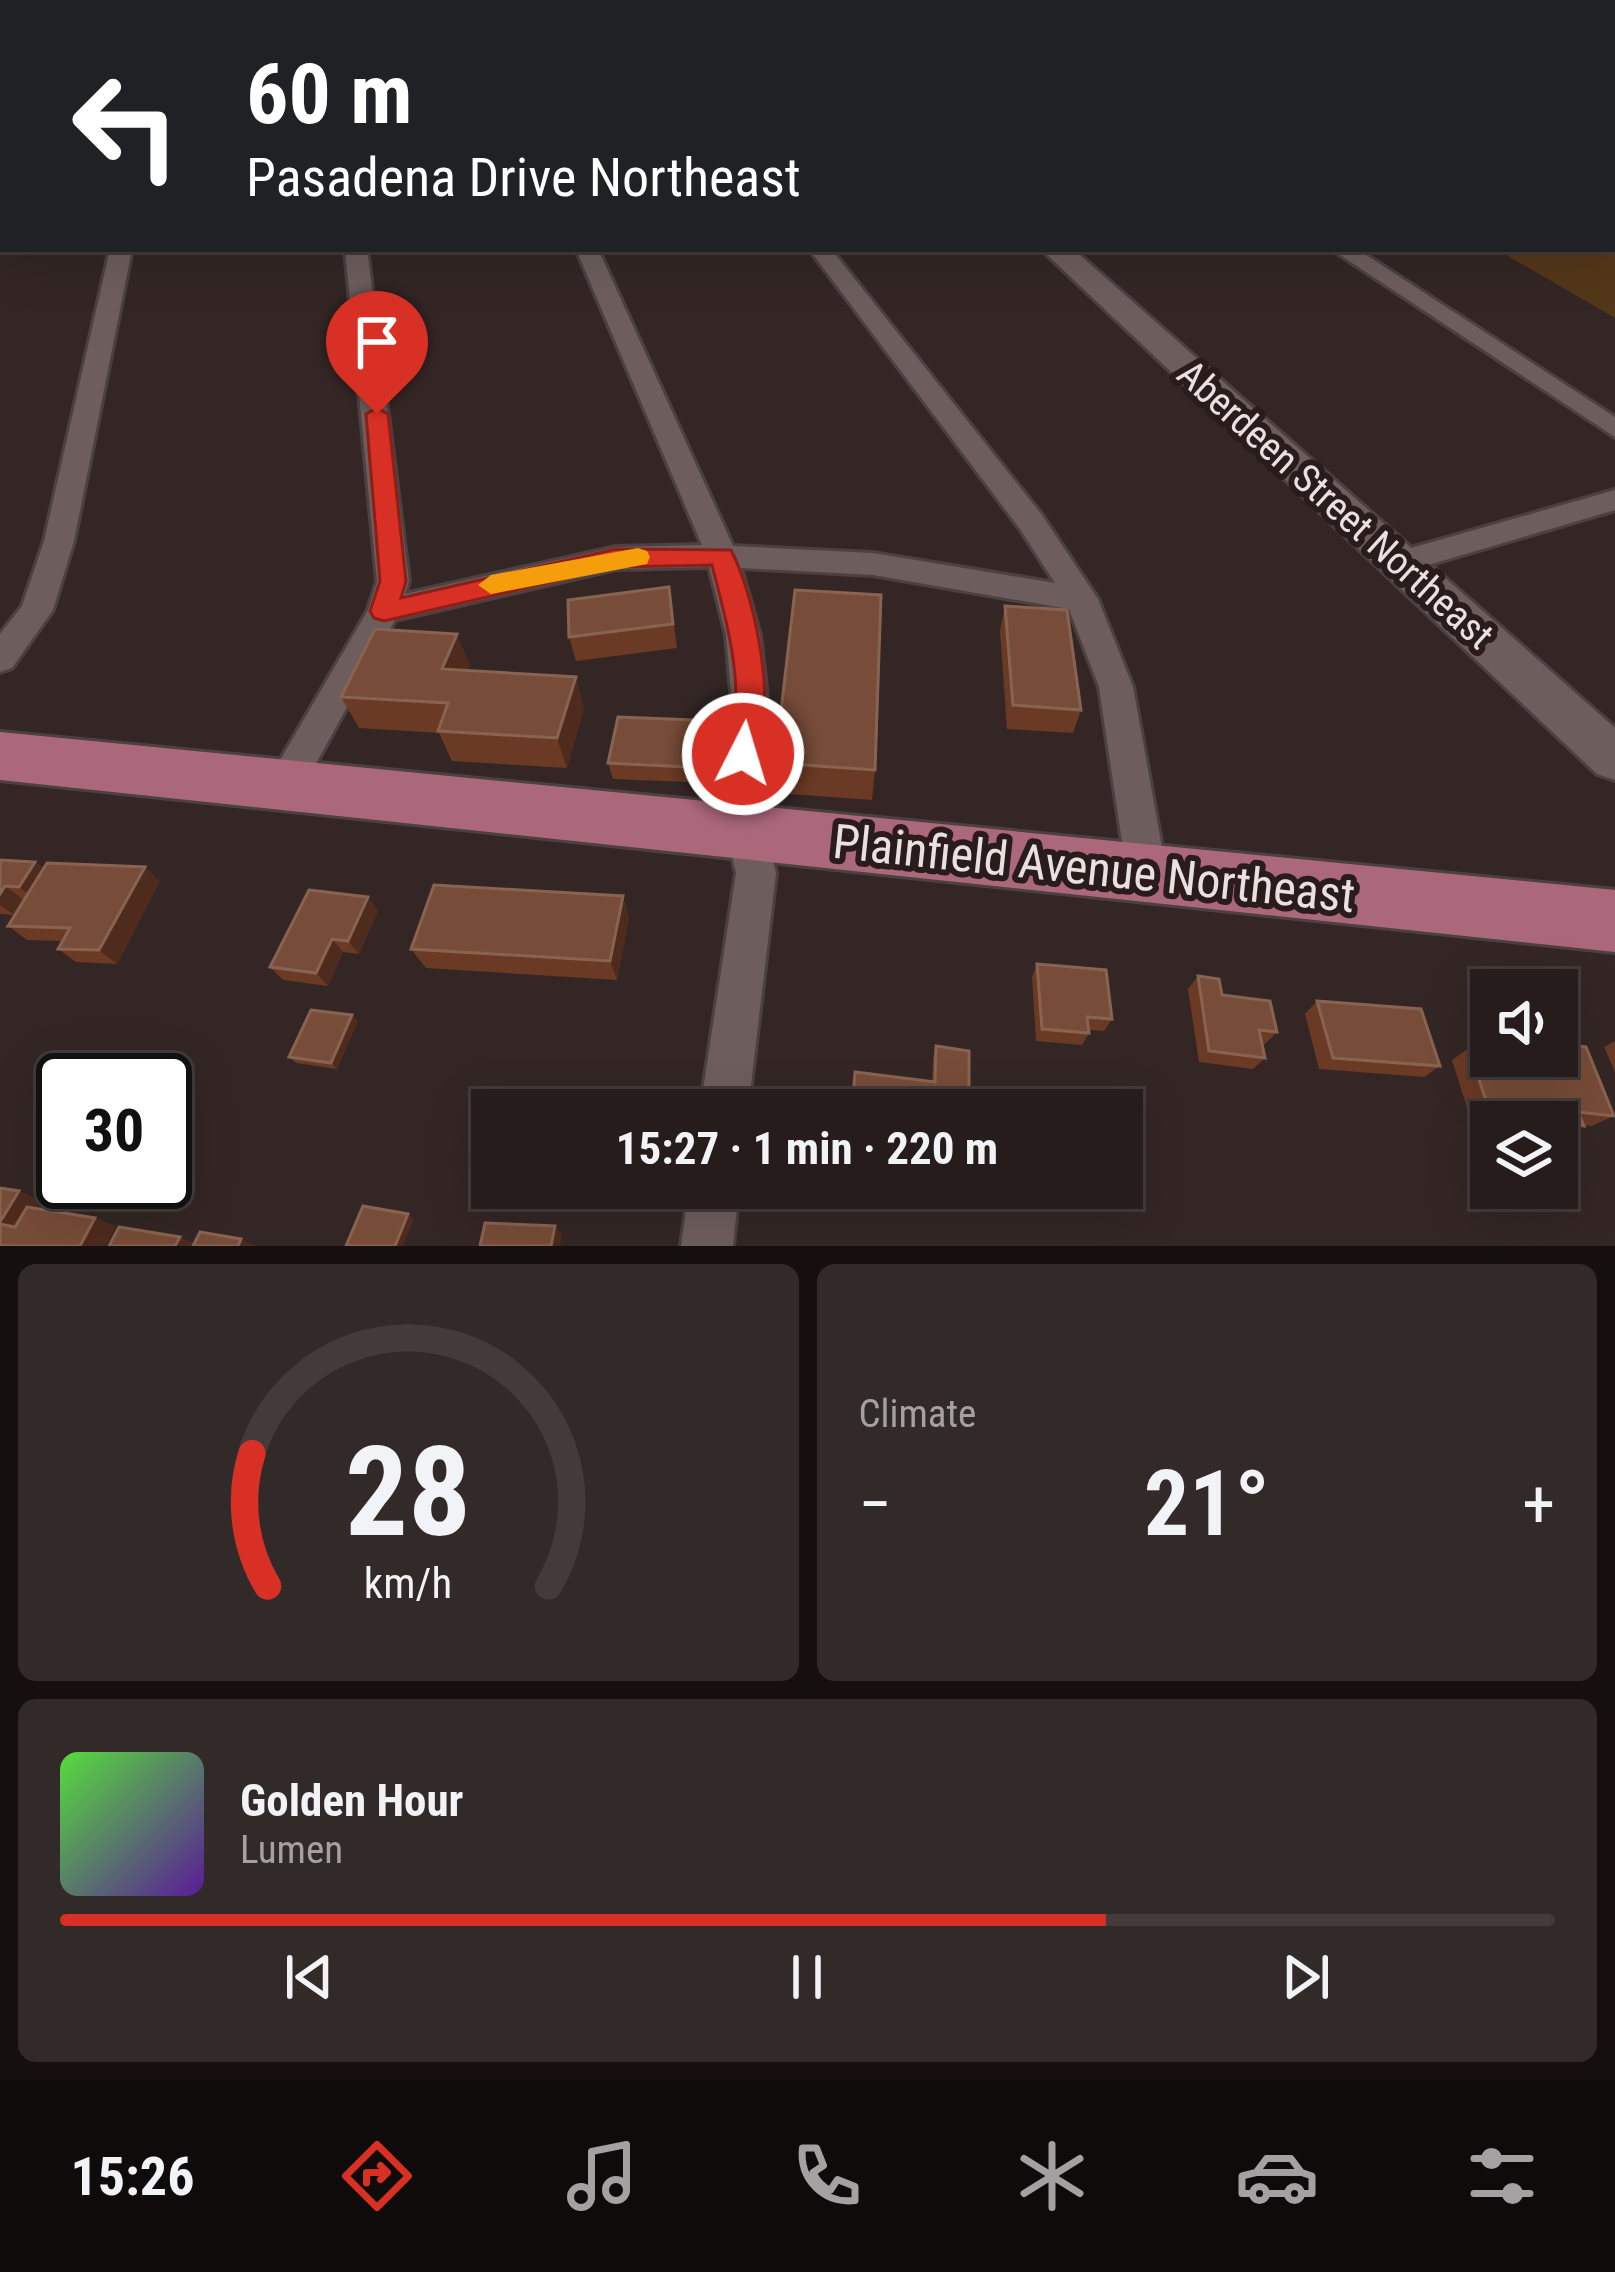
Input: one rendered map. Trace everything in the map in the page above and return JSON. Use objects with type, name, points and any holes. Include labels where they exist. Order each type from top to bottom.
[{"type":"main road","name":"Plainfield Avenue Northeast","points":[[0,757],[1615,921]]},
{"type":"street","points":[[0,659],[37,610],[58,541],[121,252]]},
{"type":"street","points":[[285,785],[384,611],[393,581],[356,252]]},
{"type":"street","points":[[588,252],[722,556],[743,635],[751,714],[736,793],[756,874],[727,1089]]},
{"type":"street","points":[[822,252],[1031,521],[1082,599],[1116,687],[1147,875]]},
{"type":"street","name":"Aberdeen Street Northeast","points":[[1058,252],[1615,759]]},
{"type":"street","points":[[1347,252],[1615,428]]},
{"type":"street","points":[[1401,562],[1615,500]]},
{"type":"street","points":[[384,611],[616,558],[722,556],[873,564],[1082,599]]},
{"type":"street","points":[[707,1246],[711,1209]]},
{"type":"shaded area","points":[[1501,252],[1615,252],[1615,318]]},
{"type":"building","points":[[669,587],[673,624],[569,637],[568,600]]},
{"type":"building","points":[[795,590],[881,595],[875,770],[775,763]]},
{"type":"building","points":[[1005,606],[1067,610],[1081,710],[1013,705]]},
{"type":"building","points":[[375,629],[457,634],[442,669],[576,677],[557,738],[438,731],[448,703],[341,697]]},
{"type":"building","points":[[618,717],[693,720],[686,767],[608,763]]},
{"type":"building","points":[[0,860],[35,862],[19,887],[5,886],[0,894]]},
{"type":"building","points":[[47,863],[145,867],[99,950],[58,949],[70,928],[8,926]]},
{"type":"building","points":[[434,885],[623,896],[610,961],[411,949]]},
{"type":"building","points":[[309,890],[368,897],[348,941],[332,939],[316,973],[270,967]]},
{"type":"building","points":[[1037,964],[1106,970],[1112,1019],[1087,1017],[1089,1033],[1042,1029]]},
{"type":"building","points":[[1198,976],[1219,979],[1222,995],[1270,1001],[1277,1032],[1259,1030],[1265,1058],[1209,1051]]},
{"type":"building","points":[[1317,1001],[1421,1009],[1440,1066],[1333,1058]]},
{"type":"building","points":[[311,1010],[352,1015],[331,1063],[289,1057]]},
{"type":"building","points":[[936,1046],[969,1051],[969,1089],[854,1089],[855,1072],[935,1082]]},
{"type":"building","points":[[1578,1046],[1586,1047],[1614,1116],[1578,1112],[1578,1101],[1486,1101],[1478,1077],[1578,1077]]},
{"type":"building","points":[[0,1188],[19,1191],[0,1222]]},
{"type":"building","points":[[363,1206],[408,1214],[395,1246],[346,1246]]},
{"type":"building","points":[[27,1207],[95,1218],[80,1246],[0,1246],[0,1224],[15,1227]]},
{"type":"building","points":[[485,1223],[555,1226],[551,1246],[480,1246]]},
{"type":"building","points":[[119,1227],[180,1237],[175,1246],[109,1246]]},
{"type":"building","points":[[200,1232],[241,1239],[238,1246],[193,1246]]},
{"type":"slow traffic","points":[[491,585],[638,557]]},
{"type":"route","points":[[377,414],[393,581],[384,611],[616,558],[722,556],[743,635],[751,714],[743,754]]}]
